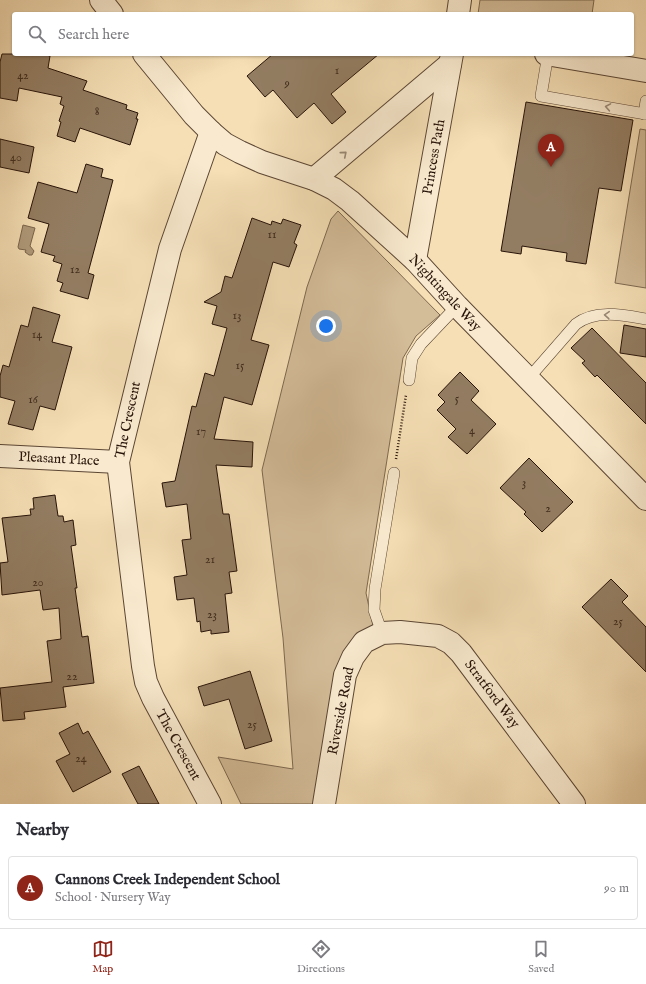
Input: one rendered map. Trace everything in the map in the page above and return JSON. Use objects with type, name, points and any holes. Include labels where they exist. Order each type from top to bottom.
[{"type":"street","points":[[101,0],[110,12]]},
{"type":"street","points":[[458,12],[460,0]]},
{"type":"street","points":[[146,56],[194,115],[211,132]]},
{"type":"street","points":[[559,56],[646,71]]},
{"type":"street","points":[[314,179],[451,59]]},
{"type":"street","name":"Princess Path","points":[[415,260],[451,59]]},
{"type":"street","name":"Nightingale Way","points":[[211,132],[225,144],[240,152],[262,162],[314,179],[334,189],[350,201],[415,260],[457,306],[646,500]]},
{"type":"street","name":"The Crescent","points":[[210,804],[152,698],[146,682],[118,462],[170,249],[211,132]]},
{"type":"street","name":"Pleasant Place","points":[[0,456],[118,462]]},
{"type":"street","name":"Stratford Way","points":[[382,633],[400,632],[438,636],[451,643],[461,653],[574,804]]},
{"type":"street","name":"Riverside Road","points":[[324,804],[346,675],[353,657],[364,642],[382,633]]},
{"type":"lane","points":[[547,56],[541,96],[645,114],[646,101]]},
{"type":"lane","points":[[408,380],[412,358],[421,344],[457,306]]},
{"type":"lane","points":[[528,378],[583,318],[599,314],[646,319]]},
{"type":"lane","points":[[382,633],[374,610],[375,589],[394,473]]},
{"type":"path","points":[[394,473],[408,380]]},
{"type":"shaded area","points":[[480,0],[594,0],[592,12],[478,12]]},
{"type":"shaded area","points":[[640,129],[646,130],[646,288],[615,283]]},
{"type":"shaded area","points":[[338,211],[440,315],[416,336],[403,358],[366,593],[373,626],[348,646],[340,659],[316,804],[241,804],[218,757],[293,769],[283,638],[262,470],[307,287],[331,219]]},
{"type":"shaded area","points":[[23,225],[35,228],[30,246],[34,251],[32,255],[29,255],[25,252],[26,250],[19,249],[18,247]]},
{"type":"building","points":[[2,54],[12,54],[12,56],[50,56],[48,68],[87,81],[83,90],[127,105],[126,109],[138,113],[136,119],[138,119],[130,145],[80,128],[75,142],[57,136],[61,122],[59,121],[64,106],[60,104],[62,97],[19,88],[17,101],[0,98],[0,62]]},
{"type":"building","points":[[271,56],[377,56],[331,94],[346,112],[332,124],[314,103],[297,118],[273,90],[265,97],[247,76]]},
{"type":"building","points":[[526,102],[633,120],[621,191],[599,188],[586,264],[566,261],[567,253],[522,246],[521,254],[501,251]]},
{"type":"building","points":[[0,139],[34,147],[29,173],[0,167]]},
{"type":"building","points":[[86,164],[103,169],[101,177],[113,180],[88,273],[94,275],[88,299],[60,291],[63,283],[57,281],[62,264],[53,261],[55,256],[41,252],[49,224],[28,218],[38,182],[77,193]]},
{"type":"building","points":[[252,218],[271,225],[272,221],[281,224],[283,219],[301,225],[294,243],[297,245],[289,267],[273,262],[251,340],[269,345],[252,405],[224,397],[214,439],[253,442],[252,467],[216,465],[223,514],[229,514],[237,571],[229,572],[232,593],[225,594],[229,632],[211,634],[211,630],[201,632],[200,621],[197,622],[194,598],[177,600],[174,577],[187,575],[182,540],[191,539],[187,504],[166,507],[162,483],[175,481],[192,406],[196,407],[205,373],[214,376],[227,328],[212,324],[217,306],[204,302],[221,292],[225,276],[232,278]]},
{"type":"building","points":[[33,307],[60,315],[52,342],[72,347],[55,410],[40,406],[33,430],[8,424],[15,401],[0,397],[0,376],[3,365],[9,367],[21,325],[28,327]]},
{"type":"building","points":[[624,325],[646,329],[646,357],[620,353]]},
{"type":"building","points":[[592,328],[646,383],[646,424],[597,375],[595,377],[582,363],[585,361],[571,348]]},
{"type":"building","points":[[460,372],[479,391],[471,400],[496,424],[467,454],[448,437],[456,429],[437,410],[445,402],[438,395]]},
{"type":"building","points":[[529,458],[573,502],[542,532],[524,514],[526,512],[500,488]]},
{"type":"building","points":[[55,495],[58,516],[63,516],[64,522],[73,520],[76,545],[71,546],[77,588],[75,588],[82,637],[88,636],[94,683],[63,687],[66,707],[24,712],[25,719],[3,721],[0,688],[52,682],[47,641],[61,639],[59,608],[43,610],[40,590],[2,595],[0,563],[8,562],[2,518],[31,515],[30,509],[34,509],[33,498]]},
{"type":"building","points":[[611,579],[628,596],[622,602],[646,627],[646,672],[582,607]]},
{"type":"building","points":[[250,671],[272,741],[245,749],[229,699],[204,706],[198,687]]},
{"type":"building","points":[[78,723],[83,734],[88,731],[111,772],[73,792],[56,761],[70,754],[59,733]]},
{"type":"building","points":[[139,766],[159,804],[138,804],[122,774]]},
{"type":"place","name":"Cannons Creek Independent School","points":[[551,167]]}]
